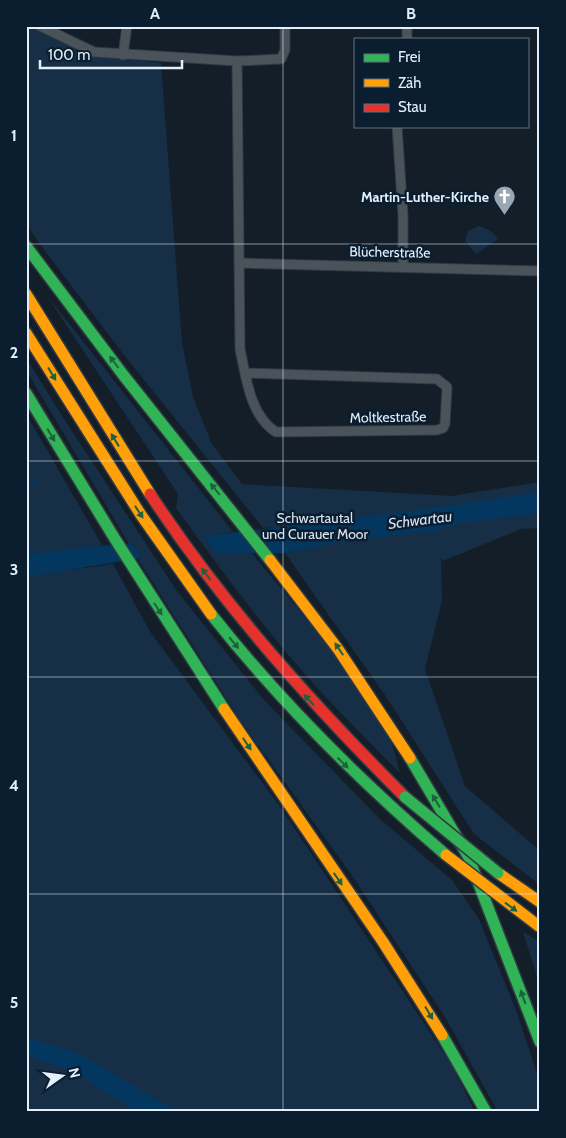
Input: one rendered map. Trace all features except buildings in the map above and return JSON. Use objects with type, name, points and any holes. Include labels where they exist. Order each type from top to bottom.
[{"type":"highway","points":[[26,246],[124,376],[269,556],[338,649],[413,763],[468,856],[499,931],[540,1042]]},
{"type":"highway","points":[[26,294],[130,463],[200,567],[287,675],[343,736],[405,797],[498,873],[540,902]]},
{"type":"highway","points":[[26,333],[149,528],[226,633],[271,688],[330,751],[387,805],[446,855],[540,926]]},
{"type":"highway","points":[[26,394],[131,568],[213,695],[413,986],[486,1112]]},
{"type":"street","points":[[40,26],[94,52],[237,61],[281,59],[285,50],[285,26]]},
{"type":"street","points":[[123,55],[126,26]]},
{"type":"street","name":"Moltkestraße","points":[[237,61],[240,348],[246,374],[253,402],[261,419],[276,432],[437,430],[443,428],[445,424],[447,387],[437,379],[246,374]]},
{"type":"street","points":[[397,128],[403,216],[403,266]]},
{"type":"street","name":"Blücherstraße","points":[[239,263],[540,271]]},
{"type":"green space","name":"Schwartautal und Curauer Moor","points":[[26,26],[31,26],[85,54],[161,63],[182,343],[193,397],[212,444],[242,484],[452,496],[540,482],[540,528],[521,529],[443,561],[441,558],[442,600],[425,669],[465,786],[540,851],[540,885],[474,834],[387,698],[285,553],[296,551],[268,527],[263,528],[124,355],[26,223]]},
{"type":"green space","points":[[479,226],[491,231],[498,239],[476,254],[465,241],[468,231]]},
{"type":"green space","points":[[45,293],[233,532],[205,536],[236,552],[251,552],[334,653],[389,733],[400,773],[315,686],[283,649],[221,570],[176,508],[178,494]]},
{"type":"green space","points":[[26,358],[177,591],[264,700],[380,819],[452,880],[479,919],[516,1010],[540,1082],[540,1112],[498,1112],[445,1017],[353,877],[240,720],[138,559],[142,558],[133,544],[129,544],[26,370]]},
{"type":"green space","points":[[26,414],[102,545],[83,549],[26,554]]},
{"type":"green space","points":[[113,564],[151,633],[281,808],[451,1064],[475,1112],[26,1112],[26,572],[32,575]]},
{"type":"green space","points":[[523,932],[540,942],[540,986]]},
{"type":"water","name":"Schwartau","points":[[540,492],[540,513],[461,523],[438,530],[341,542],[285,553],[216,553],[204,536],[427,509]]},
{"type":"water","points":[[133,544],[142,558],[32,576],[26,572],[26,554]]},
{"type":"water","points":[[26,1038],[76,1052],[178,1112],[137,1112],[85,1079],[53,1064],[26,1056]]},
{"type":"waterway","points":[[26,489],[36,478]]},
{"type":"traffic: fast","points":[[26,246],[124,376],[270,560]]},
{"type":"traffic: fast","points":[[26,393],[115,539],[224,709]]},
{"type":"traffic: fast","points":[[211,614],[265,679],[322,740],[383,799],[446,855]]},
{"type":"traffic: fast","points":[[410,758],[468,856],[540,1042]]},
{"type":"traffic: fast","points":[[405,797],[498,873]]},
{"type":"traffic: fast","points":[[442,1035],[486,1112]]},
{"type":"traffic: slow","points":[[26,294],[150,494]]},
{"type":"traffic: slow","points":[[26,333],[141,515],[211,614]]},
{"type":"traffic: slow","points":[[270,560],[338,649],[410,758]]},
{"type":"traffic: slow","points":[[224,709],[383,942],[442,1035]]},
{"type":"traffic: slow","points":[[446,855],[540,927]]},
{"type":"traffic: slow","points":[[498,873],[540,902]]},
{"type":"traffic: jam","points":[[150,494],[207,575],[238,614],[302,689],[405,797]]},
{"type":"place","name":"Martin-Luther-Kirche","points":[[505,216]]}]
